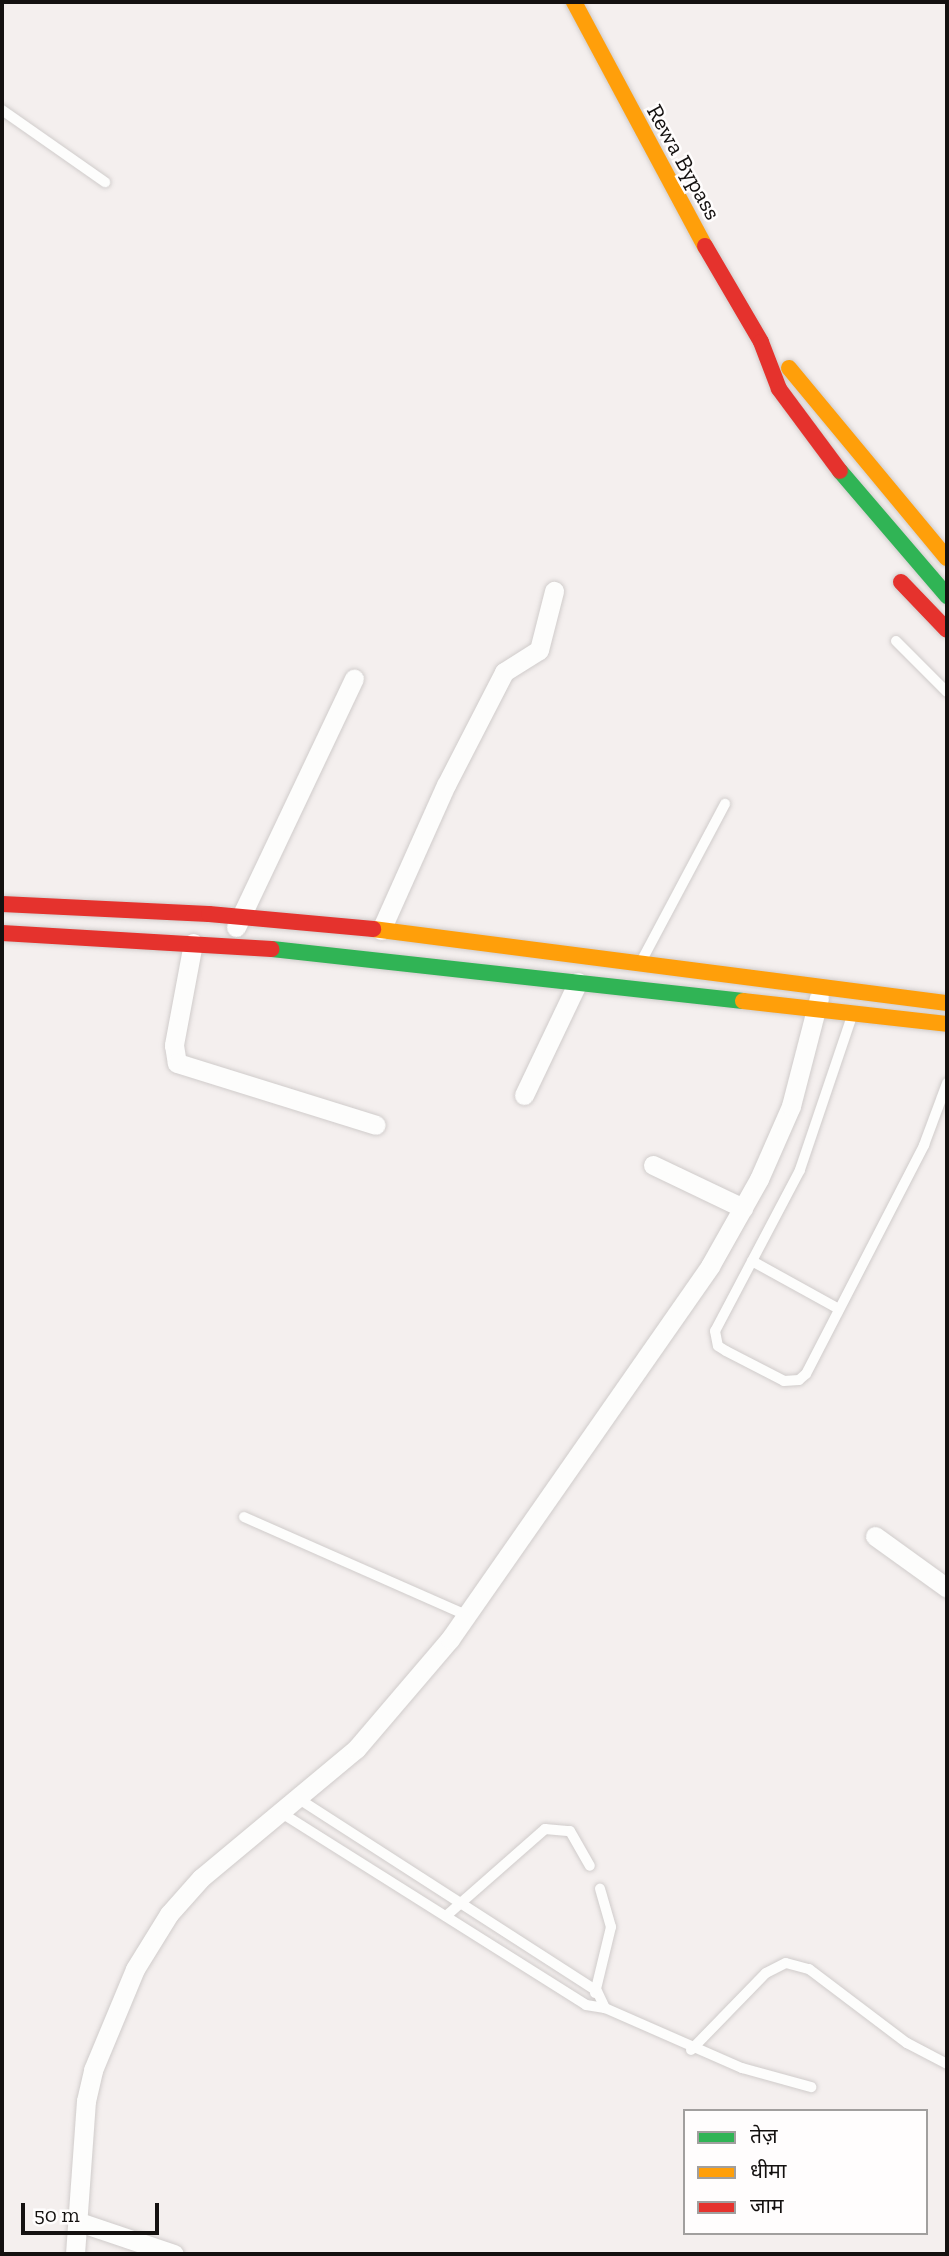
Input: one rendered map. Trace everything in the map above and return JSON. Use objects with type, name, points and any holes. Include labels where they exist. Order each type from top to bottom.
[{"type":"main road","name":"Rewa Bypass","points":[[574,2],[665,178],[761,342],[779,389],[860,498],[947,596]]},
{"type":"main road","name":"Rewa Bypass","points":[[761,342],[800,377],[877,476],[947,558]]},
{"type":"main road","points":[[779,389],[789,434]]},
{"type":"main road","points":[[818,403],[877,446]]},
{"type":"main road","points":[[888,566],[947,630]]},
{"type":"main road","points":[[2,904],[238,918],[381,930],[640,964],[823,984],[947,1003]]},
{"type":"main road","points":[[2,933],[233,945],[817,1007],[947,1024]]},
{"type":"street","points":[[381,930],[446,785],[504,672],[539,650],[554,591]]},
{"type":"street","points":[[233,945],[238,918],[354,679]]},
{"type":"street","points":[[193,943],[174,1045],[177,1063],[376,1125]]},
{"type":"street","points":[[524,1095],[578,982]]},
{"type":"street","points":[[75,2254],[86,2101],[93,2070],[135,1969],[169,1914],[201,1878],[356,1749],[466,1615],[710,1266],[743,1208],[791,1106],[823,984]]},
{"type":"street","points":[[653,1165],[743,1208]]},
{"type":"street","points":[[876,1536],[947,1588]]},
{"type":"street","points":[[79,2222],[174,2254]]},
{"type":"lane","points":[[2,110],[105,182]]},
{"type":"lane","points":[[895,641],[947,692]]},
{"type":"lane","points":[[640,964],[725,804]]},
{"type":"lane","points":[[853,1012],[800,1170],[718,1324],[715,1339],[760,1370],[784,1381],[799,1380],[924,1146],[947,1083]]},
{"type":"lane","points":[[752,1261],[839,1309]]},
{"type":"lane","points":[[244,1517],[466,1615]]},
{"type":"lane","points":[[299,1799],[457,1904],[597,1991],[605,2008]]},
{"type":"lane","points":[[280,1812],[586,2006],[605,2008],[691,2050],[811,2087]]},
{"type":"lane","points":[[446,1916],[545,1829],[570,1831],[590,1866]]},
{"type":"lane","points":[[586,2006],[597,1991],[611,1927],[600,1889]]},
{"type":"lane","points":[[691,2050],[766,1973],[786,1963],[809,1969],[907,2043],[947,2064]]},
{"type":"traffic: fast","points":[[840,471],[947,596]]},
{"type":"traffic: fast","points":[[272,949],[743,1001]]},
{"type":"traffic: slow","points":[[574,2],[705,246]]},
{"type":"traffic: slow","points":[[789,368],[947,558]]},
{"type":"traffic: slow","points":[[373,929],[947,1003]]},
{"type":"traffic: slow","points":[[743,1001],[947,1024]]},
{"type":"traffic: jam","points":[[705,246],[761,342],[779,389],[840,471]]},
{"type":"traffic: jam","points":[[901,582],[947,630]]},
{"type":"traffic: jam","points":[[2,904],[209,914],[373,929]]},
{"type":"traffic: jam","points":[[2,933],[272,949]]}]
